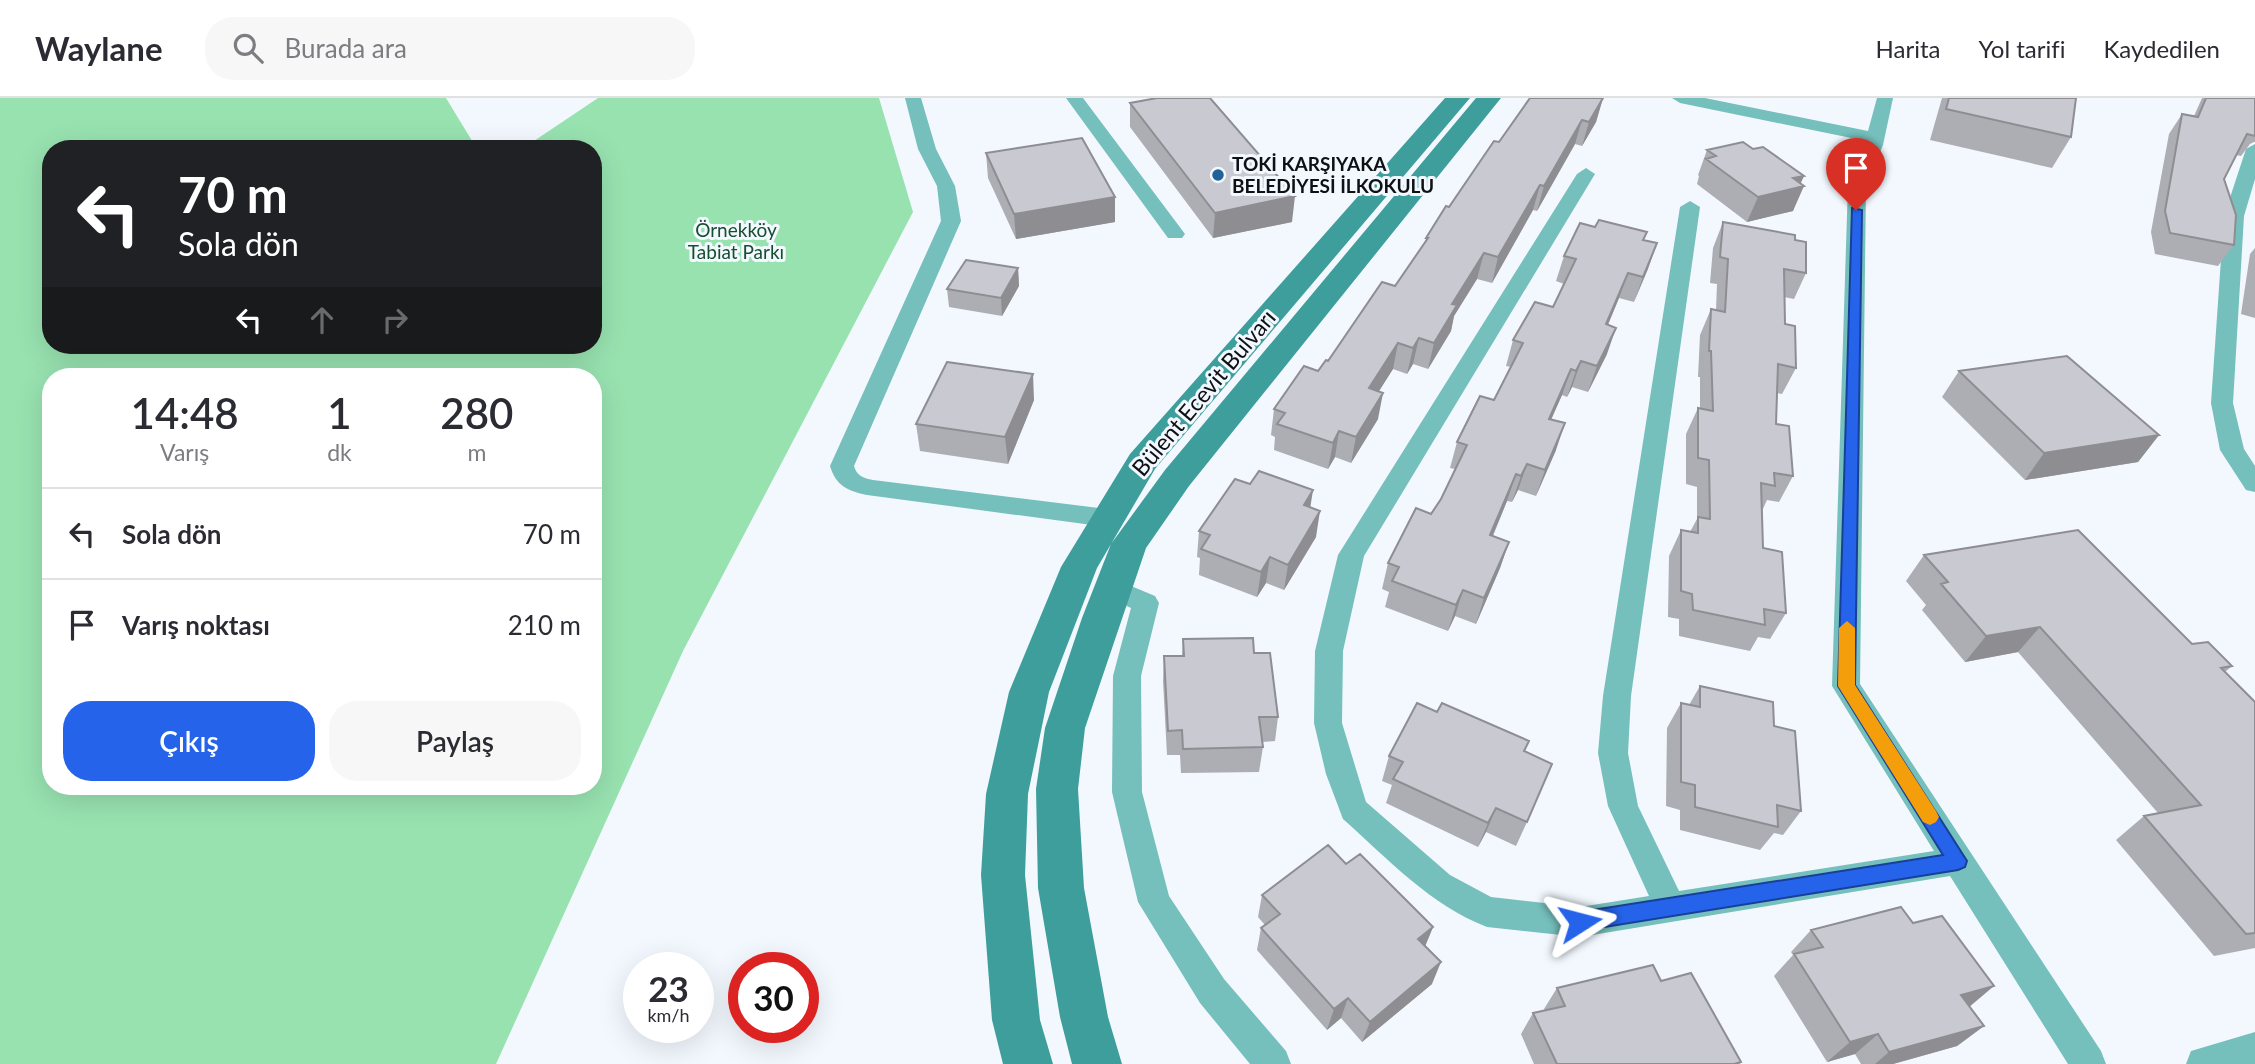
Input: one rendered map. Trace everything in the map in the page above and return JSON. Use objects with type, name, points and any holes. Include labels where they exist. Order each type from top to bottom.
[{"type":"street","points":[[913,98],[927,149],[946,186],[951,221],[842,466],[844,477],[853,485],[1107,518]]},
{"type":"street","points":[[1074,98],[1175,234]]},
{"type":"street","name":"Bülent Ecevit Bulvarı","points":[[1028,1064],[1016,1020],[1003,875],[1007,794],[1029,692],[1079,567],[1142,462],[1458,98]]},
{"type":"street","name":"Bülent Ecevit Bulvarı","points":[[1097,1064],[1084,1017],[1061,888],[1057,789],[1065,728],[1129,544],[1177,478],[1489,98]]},
{"type":"street","points":[[1680,98],[1876,138]]},
{"type":"street","points":[[1885,98],[1876,138],[1857,184],[1846,686],[2088,1064]]},
{"type":"street","points":[[2255,149],[2234,216],[2222,403],[2232,450],[2255,484]]},
{"type":"street","points":[[1586,174],[1351,555],[1329,651],[1328,723],[1340,774],[1354,810],[1438,885],[1487,912],[1580,922],[1958,861]]},
{"type":"street","points":[[1670,907],[1623,806],[1613,753],[1616,696],[1690,207]]},
{"type":"street","points":[[1112,588],[1146,603],[1127,676],[1127,792],[1154,902],[1212,991],[1273,1064]]},
{"type":"street","points":[[2204,1064],[2255,1050]]},
{"type":"green space","name":"Örnekköy Tabiat Parkı","points":[[0,98],[446,98],[472,140],[42,140],[42,354],[602,354],[602,140],[535,140],[598,98],[879,98],[913,212],[683,651],[496,1064],[0,1064]]},
{"type":"building","name":"TOKİ KARŞIYAKA BELEDİYESİ İLKOKULU","points":[[1157,98],[1210,98],[1295,196],[1215,213],[1130,103]]},
{"type":"building","points":[[1530,98],[1603,98],[1589,122],[1582,120],[1544,186],[1540,185],[1498,257],[1484,253],[1452,304],[1457,305],[1434,343],[1419,338],[1413,348],[1398,343],[1369,388],[1383,393],[1356,437],[1339,431],[1333,443],[1277,424],[1285,413],[1274,409],[1304,366],[1318,371],[1326,360],[1328,361],[1382,282],[1395,286],[1446,206],[1449,207],[1494,141],[1499,142]]},
{"type":"building","points":[[1949,98],[2076,98],[2071,137],[1946,109]]},
{"type":"building","points":[[2206,98],[2255,98],[2255,136],[2247,134],[2224,179],[2236,215],[2234,245],[2170,233],[2165,211],[2182,114],[2198,117]]},
{"type":"building","points":[[1082,138],[1115,197],[1014,214],[986,153]]},
{"type":"building","points":[[1743,142],[1753,149],[1763,147],[1804,176],[1793,178],[1804,186],[1758,197],[1706,159],[1716,156],[1707,150]]},
{"type":"building","points":[[1599,220],[1647,232],[1643,240],[1657,243],[1643,277],[1628,273],[1606,324],[1616,328],[1597,366],[1581,361],[1576,371],[1571,369],[1549,419],[1565,423],[1545,470],[1527,464],[1521,476],[1516,474],[1490,535],[1509,542],[1484,598],[1463,590],[1456,605],[1392,581],[1399,567],[1388,563],[1416,508],[1431,514],[1441,499],[1467,445],[1457,442],[1480,396],[1494,400],[1523,343],[1513,340],[1535,302],[1553,307],[1576,259],[1564,256],[1580,223],[1595,227]]},
{"type":"building","points":[[1723,222],[1795,235],[1795,240],[1806,242],[1806,273],[1784,269],[1785,324],[1795,326],[1796,368],[1778,364],[1776,424],[1789,426],[1793,476],[1774,473],[1775,486],[1761,483],[1763,548],[1782,552],[1786,613],[1764,609],[1765,625],[1693,610],[1692,594],[1681,591],[1681,530],[1698,533],[1698,517],[1710,519],[1709,460],[1698,458],[1698,408],[1713,411],[1709,351],[1711,309],[1725,312],[1728,259],[1720,257]]},
{"type":"building","points":[[966,260],[1018,268],[1001,298],[947,289]]},
{"type":"building","points":[[2067,356],[2159,435],[2044,453],[1959,371]]},
{"type":"building","points":[[947,362],[1033,374],[1005,437],[916,424]]},
{"type":"building","points":[[1259,471],[1313,490],[1304,505],[1320,511],[1288,565],[1270,557],[1261,572],[1201,549],[1210,535],[1199,531],[1235,479],[1250,484]]},
{"type":"building","points":[[2078,530],[2192,644],[2208,642],[2232,666],[2221,668],[2255,702],[2255,933],[2246,934],[2144,816],[2201,805],[2040,627],[1986,636],[1941,584],[1948,582],[1924,555]]},
{"type":"building","points":[[1253,638],[1254,653],[1270,653],[1278,717],[1259,717],[1263,747],[1183,749],[1182,730],[1168,731],[1164,656],[1184,656],[1183,639]]},
{"type":"building","points":[[1700,686],[1773,702],[1774,726],[1795,731],[1801,811],[1777,805],[1778,827],[1695,807],[1695,785],[1681,782],[1681,703],[1700,707]]},
{"type":"building","points":[[1417,703],[1437,712],[1442,703],[1529,741],[1524,751],[1552,764],[1527,822],[1496,808],[1488,823],[1393,779],[1403,762],[1389,756]]},
{"type":"building","points":[[1328,845],[1346,864],[1360,854],[1433,927],[1418,939],[1441,962],[1370,1022],[1348,998],[1334,1009],[1261,928],[1280,914],[1262,895]]},
{"type":"building","points":[[1901,907],[1913,923],[1942,916],[1994,986],[1961,995],[1984,1026],[1889,1052],[1878,1034],[1850,1042],[1794,954],[1823,947],[1811,930]]},
{"type":"building","points":[[1653,965],[1661,981],[1691,973],[1741,1062],[1557,1064],[1533,1013],[1565,1006],[1557,988]]},
{"type":"slow traffic","points":[[1847,628],[1846,686],[1930,817]]},
{"type":"place","name":"TOKİ KARŞIYAKA BELEDİYESİ İLKOKULU","points":[[1218,175]]},
{"type":"route","points":[[1580,922],[1958,861],[1846,686],[1856,210]]}]
